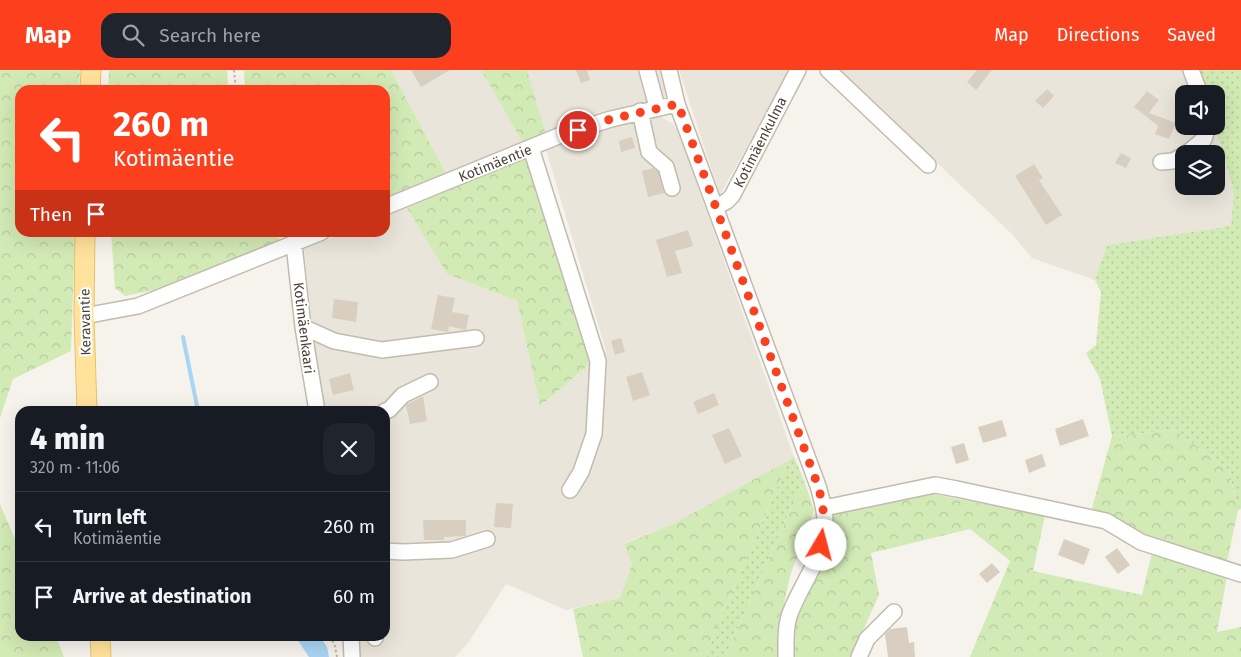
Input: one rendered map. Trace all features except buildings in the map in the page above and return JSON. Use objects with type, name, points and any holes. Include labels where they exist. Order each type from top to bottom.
[{"type":"main road","points":[[90,85],[91,70]]},
{"type":"main road","name":"Keravantie","points":[[85,237],[84,316],[87,406]]},
{"type":"main road","points":[[100,641],[101,657]]},
{"type":"street","points":[[647,70],[657,107]]},
{"type":"street","points":[[669,70],[678,104],[818,486],[824,508],[825,528],[821,545],[811,572],[790,612],[786,640],[786,657]]},
{"type":"street","name":"Kotimäenkulma","points":[[716,207],[727,202],[732,196],[798,70]]},
{"type":"street","points":[[828,70],[928,165]]},
{"type":"street","points":[[1191,70],[1197,85]]},
{"type":"street","name":"Kotimäentie","points":[[390,206],[569,133],[611,119],[657,107],[678,104]]},
{"type":"street","points":[[640,112],[649,152],[666,167],[672,188]]},
{"type":"street","points":[[1198,145],[1205,135]]},
{"type":"street","points":[[531,148],[598,361],[594,434],[581,472],[570,490]]},
{"type":"street","points":[[1161,162],[1175,160]]},
{"type":"street","points":[[84,316],[138,306],[310,237]]},
{"type":"street","name":"Kotimäenkaari","points":[[294,244],[303,327],[316,406]]},
{"type":"street","points":[[303,327],[334,341],[382,350],[476,338]]},
{"type":"street","points":[[390,409],[403,395],[430,382]]},
{"type":"street","points":[[824,508],[935,486],[957,489],[1106,522],[1141,542],[1241,574]]},
{"type":"street","points":[[390,551],[452,550],[487,539]]},
{"type":"street","points":[[858,657],[867,639],[894,612]]},
{"type":"street","points":[[351,641],[352,657]]},
{"type":"path","points":[[234,70],[236,85]]},
{"type":"path","points":[[332,641],[337,657]]},
{"type":"shaded area","points":[[391,70],[481,70],[523,143],[447,175]]},
{"type":"shaded area","points":[[527,70],[660,70],[666,97],[613,111],[546,134]]},
{"type":"shaded area","points":[[679,70],[790,70],[720,195]]},
{"type":"shaded area","points":[[839,70],[1202,70],[1200,71],[1204,85],[1175,85],[1175,135],[1218,135],[1221,145],[1175,145],[1175,195],[1225,195],[1225,160],[1234,191],[1231,226],[1107,245],[1095,280],[1032,258],[1013,235]]},
{"type":"shaded area","points":[[660,116],[673,124],[678,131],[794,457],[675,523],[624,543],[632,564],[620,598],[566,610],[506,584],[468,643],[455,657],[359,657],[358,641],[390,641],[390,406],[324,406],[318,381],[304,249],[335,237],[390,237],[390,215],[407,208],[447,274],[517,301],[540,406],[606,351],[546,150],[615,124]]},
{"type":"green space","points":[[0,70],[80,70],[79,85],[15,85],[15,237],[75,237],[71,351],[13,379],[0,418]]},
{"type":"green space","points":[[109,70],[227,70],[228,85],[108,85]]},
{"type":"green space","points":[[244,70],[391,70],[447,175],[390,199],[390,85],[245,85]]},
{"type":"green space","points":[[481,70],[527,70],[546,134],[523,143]]},
{"type":"green space","points":[[1241,70],[1241,509],[1238,510],[1229,471],[1175,430],[1112,436],[1100,379],[1086,353],[1096,345],[1101,292],[1095,280],[1107,245],[1231,226],[1234,191],[1225,160],[1225,145],[1221,145],[1218,135],[1225,135],[1225,85],[1203,85],[1199,71]]},
{"type":"green space","points":[[526,158],[590,364],[540,406],[517,301],[447,274],[407,208]]},
{"type":"green space","points":[[111,237],[279,237],[282,246],[187,283],[125,296],[115,288]]},
{"type":"green space","points":[[1175,430],[1229,471],[1238,510],[1227,562],[1143,537],[1091,512],[1112,436]]},
{"type":"green space","points":[[794,457],[804,480],[725,657],[704,657],[789,460]]},
{"type":"green space","points":[[789,460],[704,657],[583,657],[573,609],[620,598],[632,564],[624,544],[675,523]]},
{"type":"green space","points":[[804,480],[814,510],[790,576],[777,637],[779,657],[725,657]]},
{"type":"green space","points":[[933,494],[1045,516],[1033,571],[1142,595],[1152,553],[1227,576],[1217,632],[1241,627],[1241,657],[970,657],[1010,561],[970,529],[871,553],[879,595],[851,657],[791,657],[797,613],[832,513]]},
{"type":"green space","points":[[0,504],[15,539],[15,641],[58,641],[64,657],[0,657]]},
{"type":"water","points":[[298,641],[323,641],[327,647],[329,657],[309,657]]},
{"type":"waterway","points":[[183,337],[197,406]]},
{"type":"route","points":[[578,130],[657,107],[678,104],[818,486],[824,508],[825,528],[821,545]]}]
